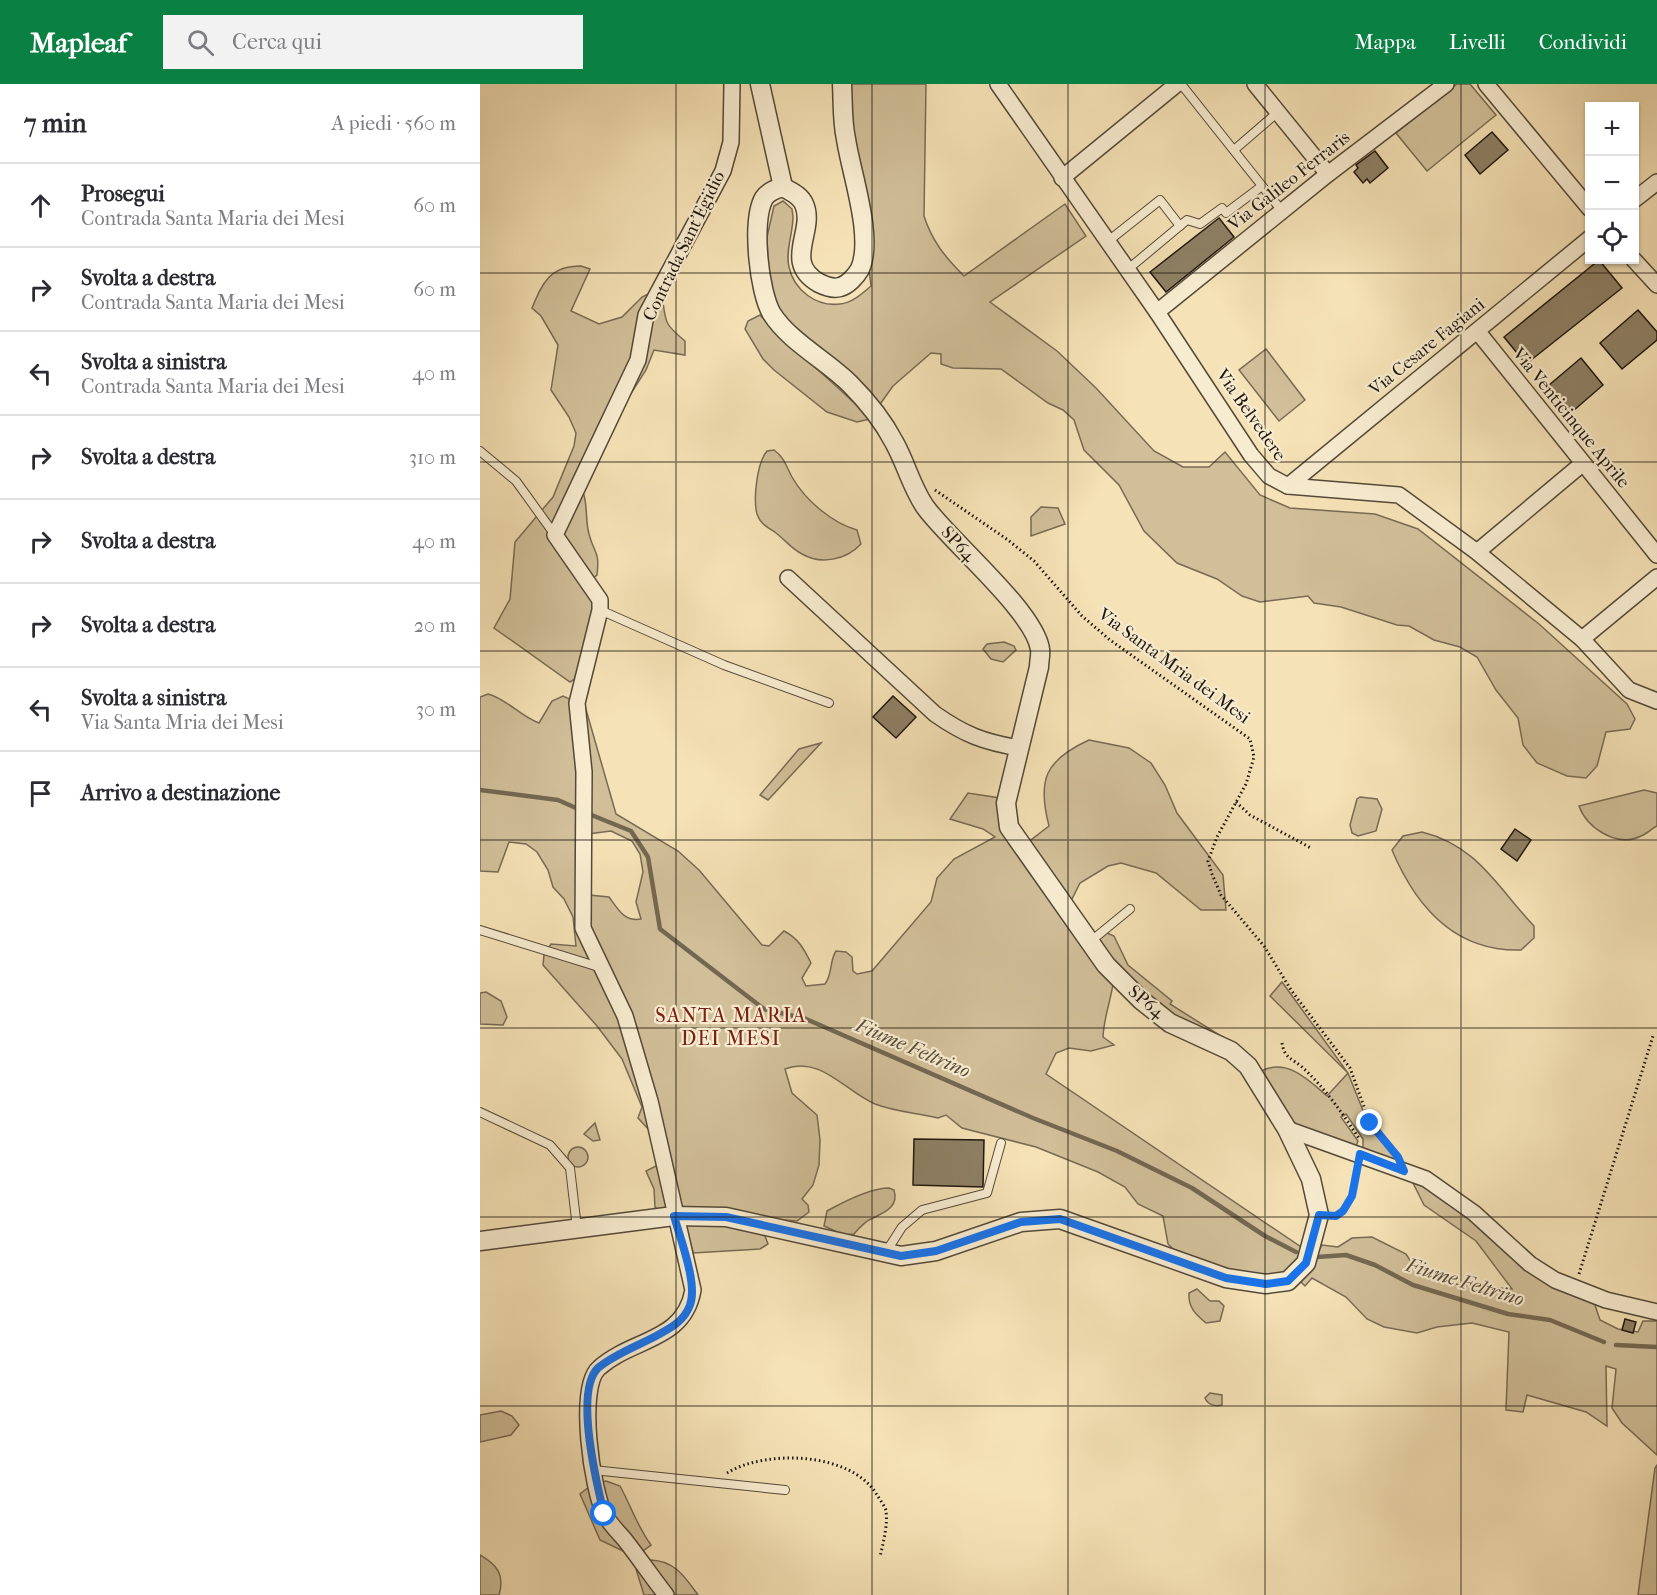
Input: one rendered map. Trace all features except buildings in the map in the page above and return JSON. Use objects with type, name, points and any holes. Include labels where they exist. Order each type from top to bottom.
[{"type":"street","name":"Contrada Sant'Egidio","points":[[555,535],[638,360],[646,315],[723,171],[731,142],[732,84]]},
{"type":"street","points":[[760,84],[783,188],[799,197],[806,211],[801,253],[802,266],[811,278],[826,287],[841,287],[852,279],[864,254],[864,232],[845,136],[842,84]]},
{"type":"street","name":"Via Belvedere","points":[[998,84],[1157,312],[1251,455],[1269,476],[1288,486],[1399,495],[1477,552],[1582,639],[1629,690],[1657,702]]},
{"type":"street","points":[[1062,178],[1179,84]]},
{"type":"street","points":[[1255,84],[1328,174]]},
{"type":"street","name":"Via Galileo Ferraris","points":[[1157,312],[1328,174],[1446,84]]},
{"type":"street","points":[[1486,84],[1585,203]]},
{"type":"street","points":[[1639,197],[1657,182]]},
{"type":"street","name":"SP64","points":[[783,188],[765,196],[758,222],[762,280],[772,314],[787,331],[850,383],[876,413],[894,442],[925,506],[1011,599],[1032,630],[1040,648],[1039,667],[1006,803],[1009,827],[1106,965],[1141,1000],[1170,1023],[1231,1051],[1248,1066],[1287,1129],[1311,1179],[1319,1215]]},
{"type":"street","name":"Via Cesare Fagiani","points":[[1288,486],[1585,242]]},
{"type":"street","points":[[1638,264],[1657,285]]},
{"type":"street","name":"Via Venticinque Aprile","points":[[1478,332],[1657,555]]},
{"type":"street","points":[[1477,552],[1582,464]]},
{"type":"street","points":[[555,535],[600,600],[600,610],[577,703],[584,772],[583,928],[625,1016],[650,1101],[674,1216],[693,1290],[690,1306],[678,1324],[597,1369],[590,1383],[587,1415],[594,1470],[604,1514],[666,1595]]},
{"type":"street","points":[[1582,639],[1657,577]]},
{"type":"street","points":[[788,578],[936,714],[962,732],[983,741],[1019,748]]},
{"type":"street","points":[[1287,1129],[1426,1179],[1474,1213],[1530,1264],[1556,1280],[1606,1300],[1657,1312]]},
{"type":"street","points":[[480,1241],[674,1216],[726,1217],[901,1256],[936,1251],[1021,1222],[1060,1219],[1226,1278],[1266,1284],[1288,1281],[1306,1263],[1319,1215]]},
{"type":"lane","points":[[1179,84],[1282,211]]},
{"type":"lane","points":[[1234,150],[1278,112]]},
{"type":"lane","points":[[1127,270],[1187,220],[1200,224],[1222,208],[1226,213],[1262,186]]},
{"type":"lane","points":[[1107,242],[1160,200],[1180,226]]},
{"type":"lane","points":[[480,451],[516,481],[555,535]]},
{"type":"lane","points":[[600,610],[724,665],[829,703]]},
{"type":"lane","points":[[1090,942],[1130,909]]},
{"type":"lane","points":[[480,930],[602,968]]},
{"type":"lane","points":[[480,1112],[549,1145],[570,1168],[577,1228]]},
{"type":"lane","points":[[885,1254],[902,1227],[922,1210],[987,1193],[1001,1143]]},
{"type":"lane","points":[[594,1470],[785,1490]]},
{"type":"path","name":"Via Santa Mria dei Mesi","points":[[915,485],[922,483],[943,495],[1008,540],[1034,561],[1095,628],[1250,739],[1254,757],[1246,784],[1216,837],[1208,861],[1221,894],[1264,946],[1291,990],[1350,1068],[1370,1123],[1398,1157],[1404,1171]]},
{"type":"path","points":[[1236,802],[1250,815],[1311,848]]},
{"type":"path","points":[[1575,1288],[1653,1036]]},
{"type":"path","points":[[1282,1043],[1288,1058],[1299,1065],[1330,1095],[1362,1145],[1349,1203],[1336,1216],[1319,1215]]},
{"type":"path","points":[[718,1484],[724,1475],[737,1467],[800,1457],[859,1475],[871,1485],[886,1510],[880,1557]]},
{"type":"shaded area","points":[[846,84],[926,84],[924,216],[940,248],[964,276],[1065,204],[1086,236],[990,302],[1057,351],[1096,388],[1154,451],[1183,467],[1209,467],[1225,452],[1260,495],[1290,508],[1375,514],[1418,529],[1539,624],[1627,704],[1635,719],[1630,729],[1606,732],[1597,766],[1586,778],[1567,776],[1537,763],[1523,745],[1518,718],[1496,690],[1477,657],[1460,647],[1434,640],[1409,626],[1397,625],[1341,607],[1314,603],[1308,596],[1260,602],[1242,596],[1217,579],[1177,563],[1144,531],[1119,485],[1084,450],[1074,420],[1063,410],[1048,403],[1001,369],[953,368],[941,364],[941,354],[931,353],[893,386],[878,407],[781,318],[769,286],[767,237],[774,206],[783,201],[792,209],[793,223],[788,261],[792,275],[801,290],[823,303],[840,304],[853,300],[871,286]]},
{"type":"shaded area","points":[[1457,84],[1470,84],[1496,115],[1427,171],[1396,133]]},
{"type":"shaded area","points":[[581,266],[590,269],[571,311],[599,324],[622,317],[642,297],[654,291],[662,295],[665,317],[669,326],[685,341],[685,355],[654,350],[646,370],[616,417],[600,423],[583,492],[588,529],[598,561],[597,575],[592,579],[596,611],[583,674],[570,682],[494,628],[510,599],[515,542],[553,497],[574,446],[576,433],[569,417],[551,390],[558,345],[541,316],[532,308],[549,277],[562,269]]},
{"type":"shaded area","points":[[760,315],[870,419],[857,422],[827,412],[774,370],[763,359],[745,329],[748,321]]},
{"type":"shaded area","points":[[1266,349],[1305,400],[1279,421],[1239,370]]},
{"type":"shaded area","points":[[774,450],[783,459],[804,494],[820,510],[838,522],[857,530],[861,544],[841,557],[817,559],[795,550],[760,520],[755,499],[758,472],[767,451]]},
{"type":"shaded area","points":[[1041,507],[1058,508],[1065,524],[1031,536],[1031,517]]},
{"type":"shaded area","points":[[1004,642],[1014,646],[1016,650],[1003,662],[991,659],[983,649],[987,644]]},
{"type":"shaded area","points":[[488,694],[495,696],[539,723],[552,701],[563,696],[585,706],[616,814],[678,851],[699,870],[762,945],[769,946],[784,931],[794,937],[811,963],[802,978],[806,986],[825,984],[836,951],[846,952],[852,957],[853,971],[857,974],[872,971],[931,902],[937,878],[954,859],[995,837],[983,829],[950,819],[968,793],[1000,798],[999,821],[1010,845],[1042,890],[1114,977],[1103,1037],[1114,1045],[1091,1051],[1069,1048],[1056,1053],[1046,1074],[1304,1249],[1295,1265],[1281,1275],[1251,1274],[1216,1265],[1173,1249],[1168,1244],[1163,1216],[1138,1204],[1125,1187],[1098,1172],[1036,1147],[962,1128],[946,1115],[938,1118],[875,1104],[832,1077],[810,1067],[798,1066],[785,1069],[792,1093],[817,1115],[820,1140],[819,1165],[813,1185],[802,1199],[808,1205],[809,1212],[797,1221],[662,1212],[655,1207],[654,1189],[646,1171],[658,1165],[651,1132],[638,1118],[642,1107],[622,1059],[597,1026],[543,965],[544,955],[551,944],[576,946],[573,917],[564,899],[553,887],[548,870],[537,852],[526,844],[509,842],[498,872],[480,871],[480,697]],"holes":[[[611,831],[632,841],[640,854],[643,872],[636,902],[641,919],[626,917],[609,897],[589,895],[588,834]]]},
{"type":"shaded area","points":[[1089,740],[1129,748],[1151,763],[1165,785],[1177,813],[1223,875],[1226,910],[1201,910],[1156,873],[1121,863],[1108,866],[1080,883],[1070,903],[1027,843],[1049,826],[1044,796],[1048,773],[1062,755]]},
{"type":"shaded area","points":[[821,743],[768,800],[760,795],[799,749]]},
{"type":"shaded area","points":[[1644,790],[1657,793],[1657,826],[1632,839],[1613,838],[1604,834],[1589,822],[1579,806]]},
{"type":"shaded area","points":[[1360,797],[1377,799],[1382,809],[1376,831],[1358,836],[1352,833],[1350,825],[1357,799]]},
{"type":"shaded area","points":[[1422,832],[1458,847],[1485,870],[1534,926],[1534,938],[1521,950],[1497,949],[1476,943],[1441,922],[1413,890],[1392,850],[1403,836]]},
{"type":"shaded area","points":[[1107,933],[1114,936],[1128,965],[1172,1001],[1170,1004],[1232,1043],[1143,1003],[1097,938]]},
{"type":"shaded area","points":[[1282,982],[1348,1073],[1270,996]]},
{"type":"shaded area","points":[[486,992],[501,1001],[507,1017],[503,1025],[480,1024],[480,993]]},
{"type":"shaded area","points":[[1280,1067],[1289,1069],[1305,1078],[1327,1096],[1348,1073],[1368,1123],[1398,1160],[1363,1151],[1363,1139],[1346,1114],[1341,1117],[1358,1141],[1356,1146],[1289,1126],[1261,1071]]},
{"type":"shaded area","points":[[595,1123],[600,1140],[593,1141],[584,1134]]},
{"type":"shaded area","points":[[578,1147],[585,1150],[588,1157],[585,1164],[578,1167],[571,1164],[568,1157],[571,1150]]},
{"type":"shaded area","points":[[1410,1177],[1456,1205],[1595,1305],[1600,1320],[1618,1329],[1638,1332],[1643,1321],[1657,1321],[1657,1455],[1622,1423],[1612,1408],[1616,1369],[1606,1366],[1607,1426],[1586,1412],[1527,1395],[1523,1412],[1506,1410],[1509,1332],[1472,1323],[1437,1327],[1417,1333],[1384,1327],[1367,1319],[1346,1297],[1312,1278],[1305,1286],[1301,1282],[1322,1245],[1338,1247],[1352,1238],[1372,1237],[1406,1254],[1415,1268],[1459,1285],[1512,1289],[1476,1241],[1424,1205]]},
{"type":"shaded area","points":[[889,1188],[894,1190],[893,1205],[870,1219],[854,1234],[844,1235],[824,1226],[827,1211],[866,1193]]},
{"type":"shaded area","points":[[685,1222],[762,1228],[768,1244],[760,1249],[693,1253]]},
{"type":"shaded area","points":[[1197,1289],[1210,1301],[1219,1301],[1224,1306],[1220,1321],[1206,1323],[1193,1310],[1189,1293]]},
{"type":"shaded area","points":[[1210,1393],[1222,1395],[1222,1405],[1214,1406],[1208,1402],[1205,1398]]},
{"type":"shaded area","points":[[501,1411],[512,1416],[519,1425],[511,1435],[480,1442],[480,1415]]},
{"type":"shaded area","points":[[1657,1465],[1657,1595],[1638,1595],[1655,1468]]},
{"type":"shaded area","points":[[606,1481],[620,1486],[651,1545],[643,1551],[623,1551],[600,1540],[580,1494],[593,1484]]},
{"type":"shaded area","points":[[480,1555],[498,1571],[501,1581],[499,1595],[480,1595]]},
{"type":"shaded area","points":[[651,1560],[667,1563],[679,1571],[698,1595],[644,1595],[636,1569]]},
{"type":"waterway","name":"Fiume Feltrino","points":[[480,790],[558,800],[576,808]]},
{"type":"waterway","name":"Fiume Feltrino","points":[[589,814],[631,831],[648,857],[660,929],[764,1009],[806,1019],[1033,1118],[1117,1151],[1192,1188],[1265,1236],[1296,1252]]},
{"type":"waterway","name":"Fiume Feltrino","points":[[1317,1257],[1346,1255],[1375,1265],[1413,1285],[1508,1314],[1550,1320],[1604,1342]]},
{"type":"waterway","name":"Fiume Feltrino","points":[[1616,1345],[1657,1347]]},
{"type":"district","name":"SANTA MARIA DEI MESI","points":[[731,1026]]},
{"type":"route","points":[[604,1514],[594,1470],[587,1415],[590,1383],[597,1369],[610,1360],[678,1324],[690,1306],[693,1290],[674,1216],[726,1217],[901,1256],[936,1251],[1021,1222],[1060,1219],[1226,1278],[1266,1284],[1288,1281],[1306,1263],[1314,1241],[1319,1215],[1336,1216],[1349,1203],[1360,1154],[1404,1171],[1398,1157],[1370,1123]]}]
